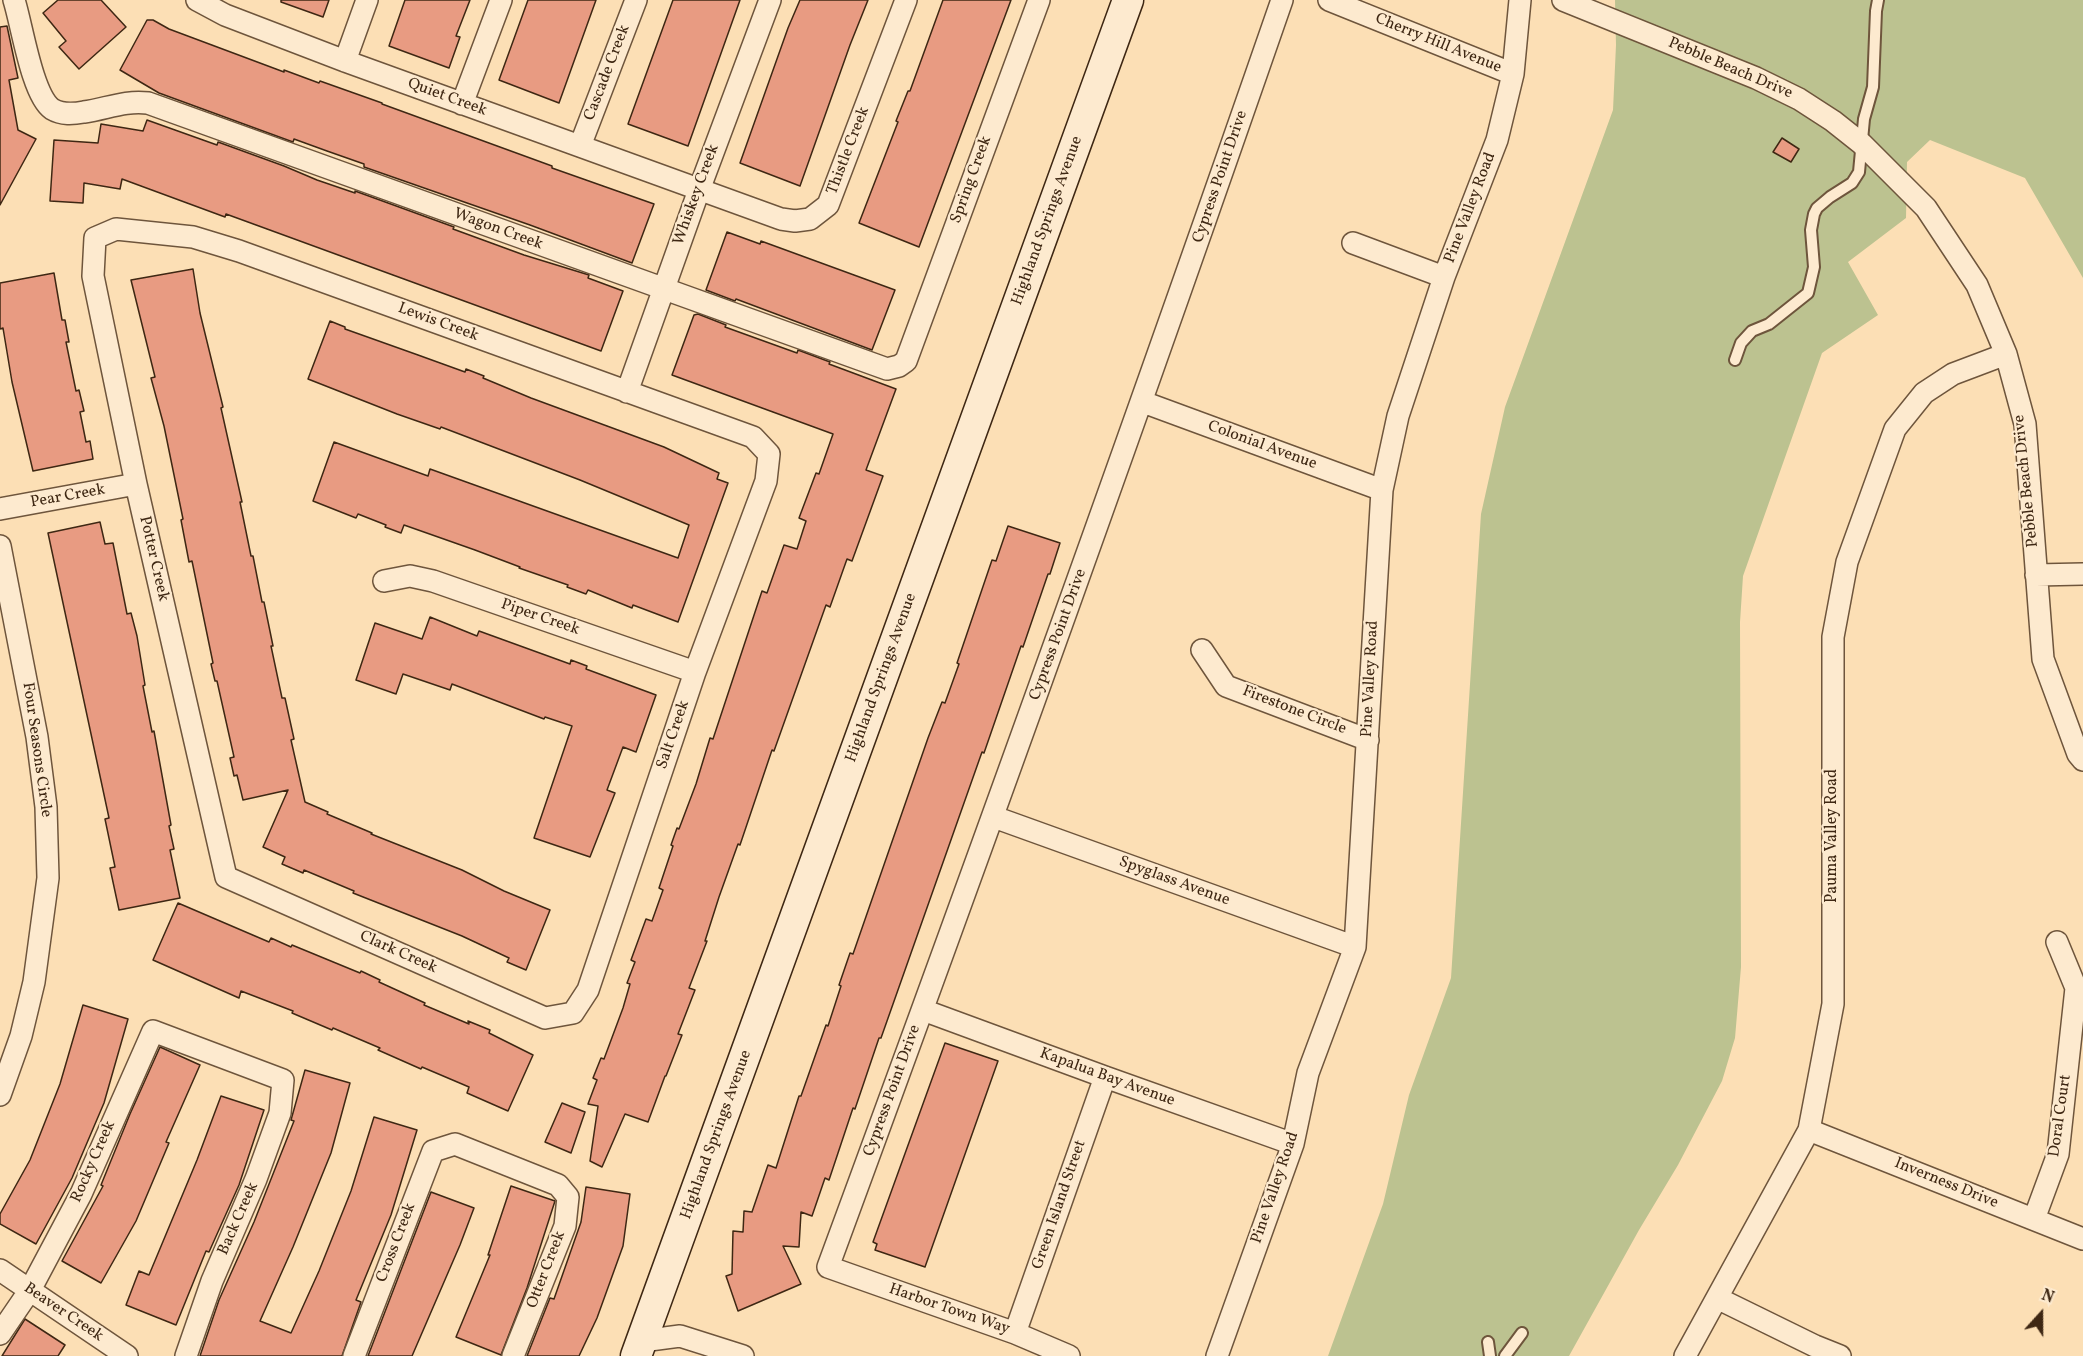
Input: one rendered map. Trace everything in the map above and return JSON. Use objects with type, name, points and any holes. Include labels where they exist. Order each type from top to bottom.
[{"type":"street","name":"Wagon Creek","points":[[14,0],[39,92],[52,109],[62,113],[88,112],[125,102],[148,103],[876,367],[887,369],[899,366],[906,361]]},
{"type":"street","name":"Quiet Creek","points":[[197,0],[225,15],[345,62],[699,190]]},
{"type":"street","points":[[345,62],[367,0]]},
{"type":"street","points":[[462,104],[501,0]]},
{"type":"street","name":"Cascade Creek","points":[[580,146],[636,0]]},
{"type":"street","name":"Whiskey Creek","points":[[627,392],[770,0]]},
{"type":"street","name":"Thistle Creek","points":[[699,190],[781,219],[795,221],[810,219],[819,214],[828,205],[834,192],[906,0]]},
{"type":"street","name":"Spring Creek","points":[[906,361],[1039,0]]},
{"type":"street","name":"Highland Springs Avenue","points":[[647,1351],[1128,0]]},
{"type":"street","name":"Cypress Point Drive","points":[[828,1267],[994,817],[1143,402],[1282,0]]},
{"type":"street","name":"Cherry Hill Avenue","points":[[1329,0],[1513,74]]},
{"type":"street","name":"Pine Valley Road","points":[[1217,1356],[1293,1144],[1308,1073],[1355,947],[1382,490],[1398,416],[1444,277],[1497,140],[1513,74],[1520,0]]},
{"type":"street","name":"Pebble Beach Drive","points":[[1563,0],[1756,78],[1799,99],[1833,121],[1862,144],[1926,208],[1977,285],[2006,354],[2025,424],[2043,659],[2078,754],[2083,760]]},
{"type":"street","name":"Lewis Creek","points":[[95,238],[116,230],[193,237],[239,251],[753,437],[769,454]]},
{"type":"street","name":"Potter Creek","points":[[95,238],[93,276],[136,484],[226,877]]},
{"type":"street","points":[[1353,243],[1444,277]]},
{"type":"street","name":"Pauma Valley Road","points":[[1685,1356],[1809,1130],[1833,1004],[1833,637],[1847,562],[1895,429],[1924,393],[1953,374],[2006,354]]},
{"type":"street","name":"Colonial Avenue","points":[[1143,402],[1382,490]]},
{"type":"street","name":"Salt Creek","points":[[573,1013],[588,990],[695,672],[766,481],[769,454]]},
{"type":"street","name":"Pear Creek","points":[[0,509],[136,484]]},
{"type":"street","name":"Four Seasons Circle","points":[[0,546],[37,737],[46,807],[48,878],[34,982],[21,1036],[0,1095]]},
{"type":"street","points":[[2036,575],[2083,574]]},
{"type":"street","name":"Piper Creek","points":[[384,581],[410,576],[433,581],[695,672]]},
{"type":"street","name":"Firestone Circle","points":[[1202,650],[1226,686],[1368,740]]},
{"type":"street","name":"Spyglass Avenue","points":[[994,817],[1355,947]]},
{"type":"street","name":"Clark Creek","points":[[226,877],[545,1018],[573,1013]]},
{"type":"street","name":"Doral Court","points":[[2034,1219],[2058,1154],[2076,988],[2057,942]]},
{"type":"street","name":"Kapalua Bay Avenue","points":[[922,1010],[1293,1144]]},
{"type":"street","name":"Back Creek","points":[[153,1031],[283,1080],[280,1113],[256,1179],[212,1281],[186,1356]]},
{"type":"street","name":"Rocky Creek","points":[[0,1334],[30,1290],[81,1194],[153,1031]]},
{"type":"street","name":"Green Island Street","points":[[1015,1333],[1105,1077]]},
{"type":"street","name":"Inverness Drive","points":[[1809,1130],[2083,1239]]},
{"type":"street","name":"Otter Creek","points":[[455,1144],[558,1185],[568,1197],[565,1226],[513,1356]]},
{"type":"street","name":"Cross Creek","points":[[354,1356],[433,1151],[455,1144]]},
{"type":"street","name":"Harbor Town Way","points":[[828,1267],[1015,1333],[1069,1356]]},
{"type":"street","name":"Beaver Creek","points":[[0,1270],[126,1356]]},
{"type":"street","points":[[1717,1298],[1840,1356]]},
{"type":"street","points":[[647,1351],[680,1336],[743,1356]]},
{"type":"lane","points":[[1735,360],[1740,343],[1752,332],[1769,324],[1808,292],[1814,267],[1810,230],[1814,214],[1817,208],[1830,197],[1851,183],[1859,172],[1864,119],[1873,87],[1878,0]]},
{"type":"lane","points":[[1505,1356],[1522,1333]]},
{"type":"lane","points":[[1488,1342],[1490,1356]]},
{"type":"green space","points":[[1615,0],[2083,0],[2083,278],[2025,178],[1930,140],[1907,162],[1906,218],[1848,262],[1878,315],[1822,353],[1743,576],[1740,622],[1741,967],[1735,1038],[1722,1081],[1678,1165],[1569,1356],[1328,1356],[1383,1204],[1409,1095],[1451,978],[1481,514],[1505,407],[1613,110],[1616,45]]},
{"type":"building","points":[[58,0],[101,0],[126,27],[79,69],[59,47],[66,41],[43,13]]},
{"type":"building","points":[[281,0],[329,0],[323,17],[281,2]]},
{"type":"building","points":[[405,0],[470,0],[456,36],[460,37],[449,68],[389,46]]},
{"type":"building","points":[[528,0],[596,0],[559,103],[499,80]]},
{"type":"building","points":[[673,0],[740,0],[688,146],[628,124]]},
{"type":"building","points":[[800,0],[868,0],[800,186],[740,163]]},
{"type":"building","points":[[943,0],[1011,0],[919,247],[859,223]]},
{"type":"building","points":[[147,20],[153,20],[169,29],[284,72],[284,70],[319,83],[320,81],[382,103],[654,204],[632,263],[364,167],[364,164],[294,139],[293,142],[159,93],[120,70]]},
{"type":"building","points":[[7,26],[18,78],[9,80],[18,130],[36,139],[0,205],[0,27]]},
{"type":"building","points":[[147,120],[217,145],[218,142],[317,180],[355,193],[355,191],[454,227],[453,229],[524,255],[589,275],[588,278],[623,291],[601,351],[226,214],[225,217],[122,179],[120,189],[84,183],[83,203],[50,201],[54,140],[98,143],[101,124],[143,131]]},
{"type":"building","points":[[1782,138],[1799,149],[1791,162],[1773,152]]},
{"type":"building","points":[[727,232],[760,244],[761,241],[895,290],[872,350],[706,290]]},
{"type":"building","points":[[193,269],[200,313],[223,407],[221,408],[242,502],[240,502],[251,556],[253,556],[262,602],[264,602],[273,646],[271,646],[282,698],[285,698],[294,739],[291,740],[305,802],[371,834],[462,870],[550,910],[526,970],[507,962],[509,958],[462,936],[353,893],[354,891],[304,870],[303,873],[282,864],[285,857],[263,847],[288,790],[243,800],[237,775],[234,776],[230,758],[234,757],[211,664],[213,663],[192,561],[189,562],[181,520],[183,519],[164,426],[151,378],[155,377],[131,280]]},
{"type":"building","points":[[54,273],[62,320],[65,320],[69,342],[66,342],[76,391],[79,390],[84,411],[80,412],[86,442],[90,441],[93,459],[33,471],[12,382],[3,328],[0,329],[0,283]]},
{"type":"building","points":[[698,314],[726,325],[725,327],[797,353],[798,350],[896,389],[866,470],[883,476],[852,561],[847,559],[830,607],[826,605],[774,751],[772,750],[740,845],[738,844],[705,941],[707,941],[689,988],[695,990],[678,1034],[682,1035],[648,1122],[625,1114],[602,1167],[590,1161],[598,1106],[588,1104],[597,1080],[593,1078],[601,1058],[604,1059],[623,1008],[630,984],[627,983],[635,962],[631,960],[646,919],[652,921],[663,890],[659,888],[673,846],[671,845],[696,784],[710,738],[713,739],[762,591],[767,593],[784,545],[797,549],[806,521],[799,518],[816,473],[819,474],[833,434],[672,375],[694,315]]},
{"type":"building","points":[[330,321],[345,329],[465,372],[466,369],[484,376],[483,378],[531,398],[664,447],[719,473],[717,479],[728,483],[678,622],[633,605],[632,608],[588,590],[586,594],[567,587],[568,585],[404,525],[401,533],[358,514],[356,518],[313,501],[334,442],[428,476],[430,469],[678,558],[689,525],[580,480],[441,427],[440,429],[397,414],[308,379]]},
{"type":"building","points":[[100,522],[105,544],[113,543],[127,614],[131,613],[137,636],[145,685],[143,686],[152,732],[154,731],[171,825],[169,826],[174,849],[170,850],[180,898],[119,910],[110,868],[115,867],[105,819],[109,818],[48,533]]},
{"type":"building","points":[[1008,526],[1060,543],[1050,574],[1048,574],[1023,647],[1021,646],[984,753],[982,752],[829,1180],[825,1178],[812,1216],[801,1212],[799,1247],[783,1246],[801,1284],[738,1311],[726,1276],[732,1274],[733,1231],[743,1232],[744,1211],[752,1212],[768,1165],[776,1168],[799,1096],[801,1096],[826,1025],[828,1026],[850,953],[853,954],[928,738],[942,702],[945,703],[959,664],[957,663],[992,560],[996,561]]},
{"type":"building","points":[[430,617],[477,636],[479,631],[570,664],[571,660],[587,666],[586,669],[656,695],[636,752],[623,747],[607,790],[615,793],[590,857],[534,838],[572,726],[545,717],[544,719],[452,684],[450,690],[403,674],[396,694],[356,680],[375,623],[422,639]]},
{"type":"building","points":[[178,903],[269,942],[271,938],[360,973],[361,971],[425,1003],[424,1005],[469,1024],[468,1021],[490,1030],[489,1033],[533,1055],[508,1111],[467,1093],[469,1087],[422,1067],[421,1069],[333,1028],[332,1030],[292,1013],[293,1011],[241,991],[239,998],[153,960]]},
{"type":"building","points":[[83,1005],[128,1019],[104,1103],[72,1178],[36,1244],[0,1224],[0,1214],[30,1160],[60,1084]]},
{"type":"building","points":[[945,1043],[998,1061],[925,1267],[875,1250],[877,1244],[873,1242]]},
{"type":"building","points":[[160,1047],[200,1065],[166,1142],[169,1143],[136,1221],[101,1283],[62,1261],[103,1186],[101,1185],[130,1114]]},
{"type":"building","points":[[305,1070],[350,1083],[331,1153],[260,1321],[291,1333],[351,1191],[374,1117],[417,1130],[391,1215],[356,1300],[361,1302],[342,1356],[200,1356],[219,1300],[254,1222],[294,1121],[291,1120]]},
{"type":"building","points":[[221,1096],[264,1110],[239,1185],[209,1252],[206,1251],[176,1325],[126,1305],[139,1271],[149,1275]]},
{"type":"building","points":[[562,1103],[585,1112],[571,1153],[545,1142]]},
{"type":"building","points":[[511,1186],[555,1201],[527,1288],[501,1355],[456,1337],[490,1255],[488,1255]]},
{"type":"building","points":[[586,1187],[630,1194],[623,1246],[597,1318],[579,1356],[527,1356],[550,1298],[554,1299],[581,1222]]},
{"type":"building","points":[[431,1192],[474,1208],[460,1245],[412,1356],[368,1356]]},
{"type":"building","points":[[25,1319],[65,1345],[58,1356],[2,1356]]}]
